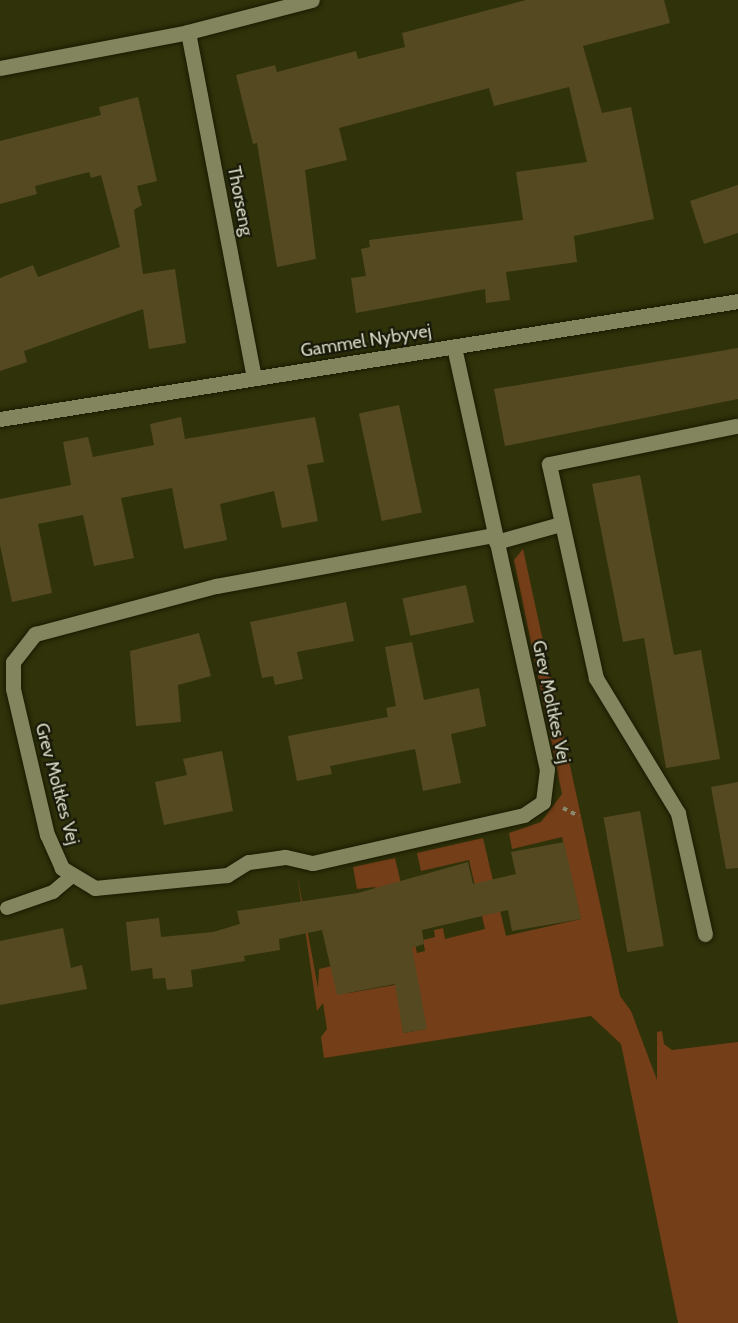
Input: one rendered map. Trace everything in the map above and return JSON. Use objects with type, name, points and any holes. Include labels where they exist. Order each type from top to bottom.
[{"type":"street","points":[[0,68],[43,64],[188,32],[312,0]]},
{"type":"street","name":"Thorseng","points":[[188,32],[254,378]]},
{"type":"street","name":"Gammel Nybyvej","points":[[0,419],[738,301]]},
{"type":"street","name":"Grev Moltkes Vej","points":[[454,347],[495,538],[547,769],[548,786],[539,807],[312,863],[267,859],[248,862],[227,875],[95,888],[71,878],[47,835],[13,689],[13,663],[35,634],[216,586],[495,538],[561,524]]},
{"type":"street","points":[[705,934],[678,813],[596,678],[549,464],[736,426]]},
{"type":"lane","points":[[7,908],[53,892],[71,878]]},
{"type":"path","points":[[558,804],[579,816]]},
{"type":"shaded area","points":[[523,549],[620,996],[631,1011],[657,1080],[657,1032],[662,1031],[664,1044],[672,1050],[738,1042],[738,1323],[678,1323],[621,1044],[591,1016],[324,1058],[321,1037],[327,1029],[323,1003],[317,1011],[297,874],[318,988],[319,969],[332,966],[349,993],[400,984],[403,1033],[426,1029],[375,887],[357,889],[353,867],[395,858],[417,953],[425,951],[423,940],[435,937],[434,930],[443,928],[445,939],[485,929],[469,860],[421,871],[417,853],[483,838],[506,936],[581,919],[562,837],[512,849],[509,833],[541,822],[562,794],[514,560]]},
{"type":"building","points":[[526,0],[664,0],[670,23],[583,46],[602,113],[631,107],[654,219],[574,236],[577,262],[506,272],[510,300],[486,303],[485,289],[356,313],[351,278],[366,276],[361,249],[370,247],[369,240],[523,220],[516,172],[587,162],[569,87],[494,106],[489,88],[339,128],[347,160],[305,170],[316,259],[277,267],[257,143],[253,144],[236,75],[275,65],[277,72],[356,51],[358,59],[405,47],[402,33]]},
{"type":"building","points":[[138,97],[157,181],[137,186],[142,205],[134,210],[143,274],[175,269],[186,343],[149,349],[143,309],[24,351],[27,362],[0,371],[0,278],[33,265],[38,277],[120,247],[101,175],[91,178],[89,172],[35,186],[37,194],[0,204],[0,141],[101,115],[99,107]]},
{"type":"building","points":[[738,185],[738,233],[704,244],[690,201]]},
{"type":"building","points":[[738,348],[738,399],[505,446],[494,389]]},
{"type":"building","points":[[399,405],[422,513],[382,521],[359,414]]},
{"type":"building","points":[[181,417],[185,439],[315,417],[324,462],[307,465],[318,521],[282,528],[274,491],[220,504],[227,540],[184,549],[172,488],[121,498],[134,558],[94,566],[83,515],[38,524],[52,593],[12,602],[0,545],[0,499],[71,485],[63,442],[88,437],[93,457],[154,445],[150,424]]},
{"type":"building","points":[[640,475],[674,655],[701,650],[720,759],[666,768],[644,638],[623,642],[592,484]]},
{"type":"building","points":[[466,585],[474,622],[410,636],[402,599]]},
{"type":"building","points":[[346,602],[354,641],[297,652],[303,679],[275,685],[273,676],[262,678],[250,622]]},
{"type":"building","points":[[199,633],[211,676],[178,685],[181,722],[136,726],[130,651]]},
{"type":"building","points":[[412,642],[424,700],[479,688],[486,726],[451,734],[461,783],[423,791],[415,749],[330,766],[332,774],[297,781],[288,736],[388,717],[386,708],[396,706],[385,647]]},
{"type":"building","points":[[222,751],[233,811],[164,825],[155,782],[187,775],[183,759]]},
{"type":"building","points":[[738,782],[738,868],[726,869],[711,787]]},
{"type":"building","points":[[640,811],[664,946],[627,952],[604,817]]},
{"type":"building","points":[[564,842],[581,919],[512,931],[508,910],[422,930],[424,944],[412,948],[427,1029],[403,1033],[395,984],[337,995],[322,930],[279,939],[280,950],[244,956],[245,961],[191,970],[193,987],[167,990],[165,978],[153,979],[152,968],[131,971],[126,922],[159,918],[161,937],[213,932],[240,924],[237,911],[358,893],[468,862],[473,884],[516,874],[511,852]]},
{"type":"building","points":[[63,928],[71,968],[82,965],[87,989],[0,1005],[0,941]]}]
